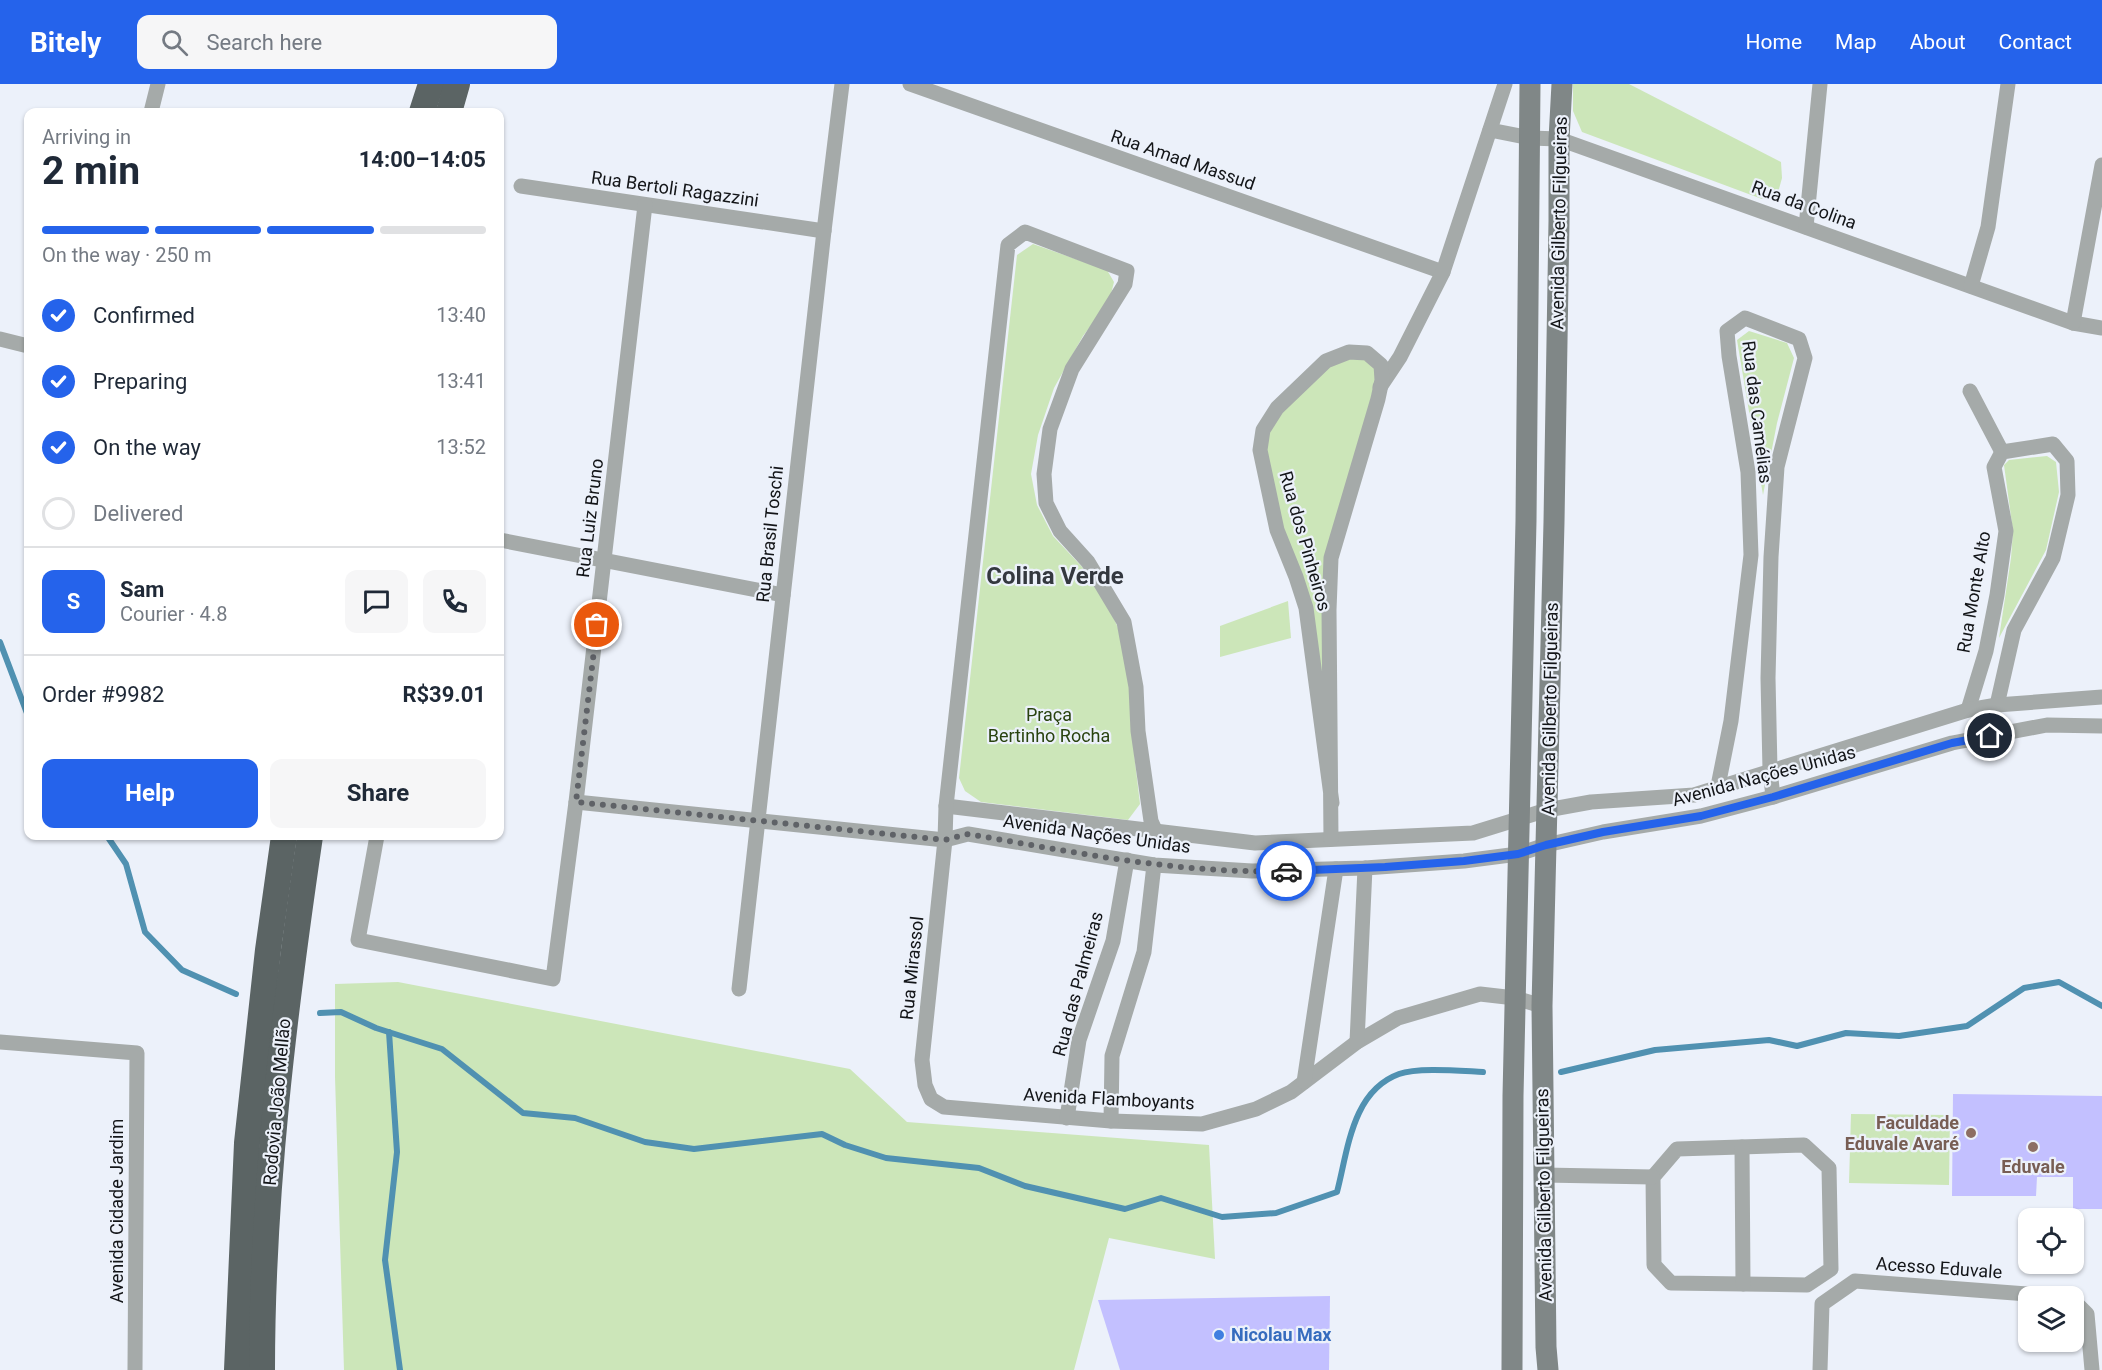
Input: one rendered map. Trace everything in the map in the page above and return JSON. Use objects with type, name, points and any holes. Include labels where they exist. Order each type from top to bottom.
[{"type":"highway","points":[[423,108],[430,84]]},
{"type":"highway","points":[[450,108],[457,84]]},
{"type":"highway","name":"Rodovia João Mellão","points":[[237,1370],[248,1132],[268,950],[283,840]]},
{"type":"highway","name":"Rodovia João Mellão","points":[[262,1370],[271,1145],[309,840]]},
{"type":"main road","name":"Avenida Gilberto Filgueiras","points":[[1512,1370],[1515,998],[1526,521],[1530,84]]},
{"type":"main road","name":"Avenida Gilberto Filgueiras","points":[[1548,1370],[1544,1247],[1542,1006],[1554,522],[1559,139],[1562,84]]},
{"type":"main road","points":[[1526,521],[1554,522]]},
{"type":"main road","points":[[1512,1245],[1544,1247]]},
{"type":"street","points":[[152,108],[158,84]]},
{"type":"street","name":"Rua Brasil Toschi","points":[[739,989],[842,84]]},
{"type":"street","name":"Rua Amad Massud","points":[[910,84],[1443,272]]},
{"type":"street","name":"Rua dos Pinheiros","points":[[1380,387],[1400,357],[1443,272],[1506,84]]},
{"type":"street","points":[[1806,227],[1820,84]]},
{"type":"street","points":[[1971,285],[1988,227],[2008,84]]},
{"type":"street","name":"Rua da Colina","points":[[1490,130],[1530,138],[1559,139],[2073,322],[2102,328]]},
{"type":"street","points":[[2073,322],[2102,165]]},
{"type":"street","name":"Rua Bertoli Ragazzini","points":[[521,186],[824,231]]},
{"type":"street","name":"Rua Luiz Bruno","points":[[375,840],[358,940],[553,979],[605,559],[645,205]]},
{"type":"street","points":[[945,840],[946,806],[1008,245],[1024,232],[1127,271],[1125,284],[1072,369],[1050,429],[1044,474],[1046,502],[1059,531],[1088,562],[1124,622],[1136,687],[1138,731],[1151,821],[1156,832]]},
{"type":"street","name":"Rua das Camélias","points":[[1718,786],[1731,721],[1750,555],[1748,472],[1727,331],[1745,318],[1799,339],[1805,358],[1777,467],[1768,656],[1770,770],[1773,797]]},
{"type":"street","points":[[0,339],[24,345]]},
{"type":"street","name":"Rua dos Pinheiros","points":[[1331,839],[1332,803],[1329,610],[1331,558],[1380,387],[1381,364],[1367,353],[1349,352],[1326,361],[1277,408],[1263,430],[1260,450],[1277,530],[1306,608],[1332,803]]},
{"type":"street","points":[[1970,391],[2002,453],[2053,444],[2067,461],[2068,495],[2053,558],[2014,630],[1997,705]]},
{"type":"street","name":"Rua Monte Alto","points":[[1968,710],[1986,651],[2006,531],[1995,467],[2002,453]]},
{"type":"street","points":[[504,541],[783,595]]},
{"type":"street","name":"Avenida Nações Unidas","points":[[946,806],[1255,843],[1473,833],[1547,810],[1591,802],[1694,795],[1968,710],[1997,705],[2102,697]]},
{"type":"street","name":"Avenida Nações Unidas","points":[[576,802],[945,840],[968,834],[1154,865],[1252,872],[1365,868],[1464,861],[1518,854],[1603,832],[1701,816],[1773,797],[1952,743],[2048,725],[2102,726]]},
{"type":"street","name":"Rua Mirassol","points":[[931,1099],[925,1085],[922,1060],[945,840]]},
{"type":"street","name":"Rua das Palmeiras","points":[[1067,1118],[1079,1040],[1113,941],[1127,860]]},
{"type":"street","points":[[1111,1121],[1112,1056],[1144,952],[1154,865]]},
{"type":"street","points":[[1357,1042],[1365,868]]},
{"type":"street","points":[[1304,1082],[1336,869]]},
{"type":"street","name":"Avenida Flamboyants","points":[[931,1099],[944,1107],[1111,1121],[1202,1124],[1256,1109],[1291,1092],[1357,1042],[1398,1018],[1480,994],[1515,998],[1542,1006]]},
{"type":"street","name":"Avenida Cidade Jardim","points":[[0,1042],[137,1053],[135,1370]]},
{"type":"street","points":[[1804,1145],[1829,1168],[1831,1269],[1807,1286],[1671,1283],[1654,1265],[1653,1178],[1677,1149],[1743,1147],[1804,1145]]},
{"type":"street","points":[[1743,1147],[1743,1284]]},
{"type":"street","points":[[1543,1175],[1653,1178]]},
{"type":"street","name":"Acesso Eduvale","points":[[1820,1370],[1822,1304],[1855,1281],[2018,1293]]},
{"type":"street","points":[[2084,1311],[2087,1314],[2092,1370]]},
{"type":"green space","points":[[1573,84],[1629,84],[1781,162],[1782,178],[1777,196],[1762,199],[1582,132],[1573,111]]},
{"type":"green space","name":"Praça Bertinho Rocha","points":[[1033,244],[1107,270],[1114,282],[1109,302],[1083,336],[1054,388],[1038,435],[1031,474],[1037,505],[1053,536],[1101,587],[1118,628],[1132,691],[1134,753],[1140,804],[1128,820],[981,802],[965,791],[959,778],[1017,255]]},
{"type":"green space","points":[[1749,331],[1787,343],[1794,358],[1777,423],[1763,495],[1737,340]]},
{"type":"green space","points":[[1349,357],[1365,358],[1376,367],[1376,380],[1326,557],[1326,721],[1265,450],[1268,431],[1281,411],[1329,365]]},
{"type":"green space","points":[[2047,456],[2056,462],[2059,492],[2046,550],[1999,638],[2013,531],[2004,465],[2009,460]]},
{"type":"green space","points":[[1288,601],[1291,638],[1220,657],[1220,626]]},
{"type":"green space","points":[[398,982],[850,1069],[907,1122],[1209,1145],[1215,1259],[1109,1238],[1074,1370],[344,1370],[335,1077],[335,984]]},
{"type":"green space","points":[[1851,1114],[1950,1115],[1949,1185],[1849,1183]]},
{"type":"building","points":[[1953,1094],[2102,1096],[2102,1209],[2073,1208],[2073,1177],[2037,1177],[2036,1196],[1952,1196]]},
{"type":"building","name":"Nicolau Max","points":[[1330,1296],[1329,1370],[1120,1370],[1098,1300]]},
{"type":"waterway","points":[[0,642],[24,705]]},
{"type":"waterway","points":[[110,840],[126,864],[145,932],[182,970],[236,994]]},
{"type":"waterway","points":[[1561,1072],[1655,1050],[1769,1040],[1797,1046],[1846,1033],[1899,1036],[1967,1026],[2024,988],[2059,982],[2102,1006]]},
{"type":"waterway","points":[[320,1013],[341,1012],[376,1028],[442,1049],[523,1113],[575,1118],[645,1142],[694,1149],[822,1134],[845,1145],[886,1158],[979,1168],[1025,1186],[1125,1209],[1161,1198],[1222,1217],[1276,1213],[1337,1192],[1355,1124],[1371,1094],[1383,1082],[1407,1072],[1440,1070],[1483,1072]]},
{"type":"waterway","points":[[389,1032],[397,1152],[385,1260],[400,1370]]},
{"type":"way so far","points":[[597,625],[576,802],[945,840],[968,834],[1154,865],[1252,872],[1286,871]]},
{"type":"place","name":"Faculdade Eduvale Avaré","points":[[1971,1133]]},
{"type":"place","name":"Eduvale","points":[[2033,1147]]},
{"type":"place","name":"Nicolau Max","points":[[1219,1335]]},
{"type":"district","name":"Colina Verde","points":[[1055,576]]},
{"type":"route","points":[[1286,871],[1385,867],[1518,854],[1603,832],[1701,816],[1773,797],[1952,743],[1990,736]]}]
